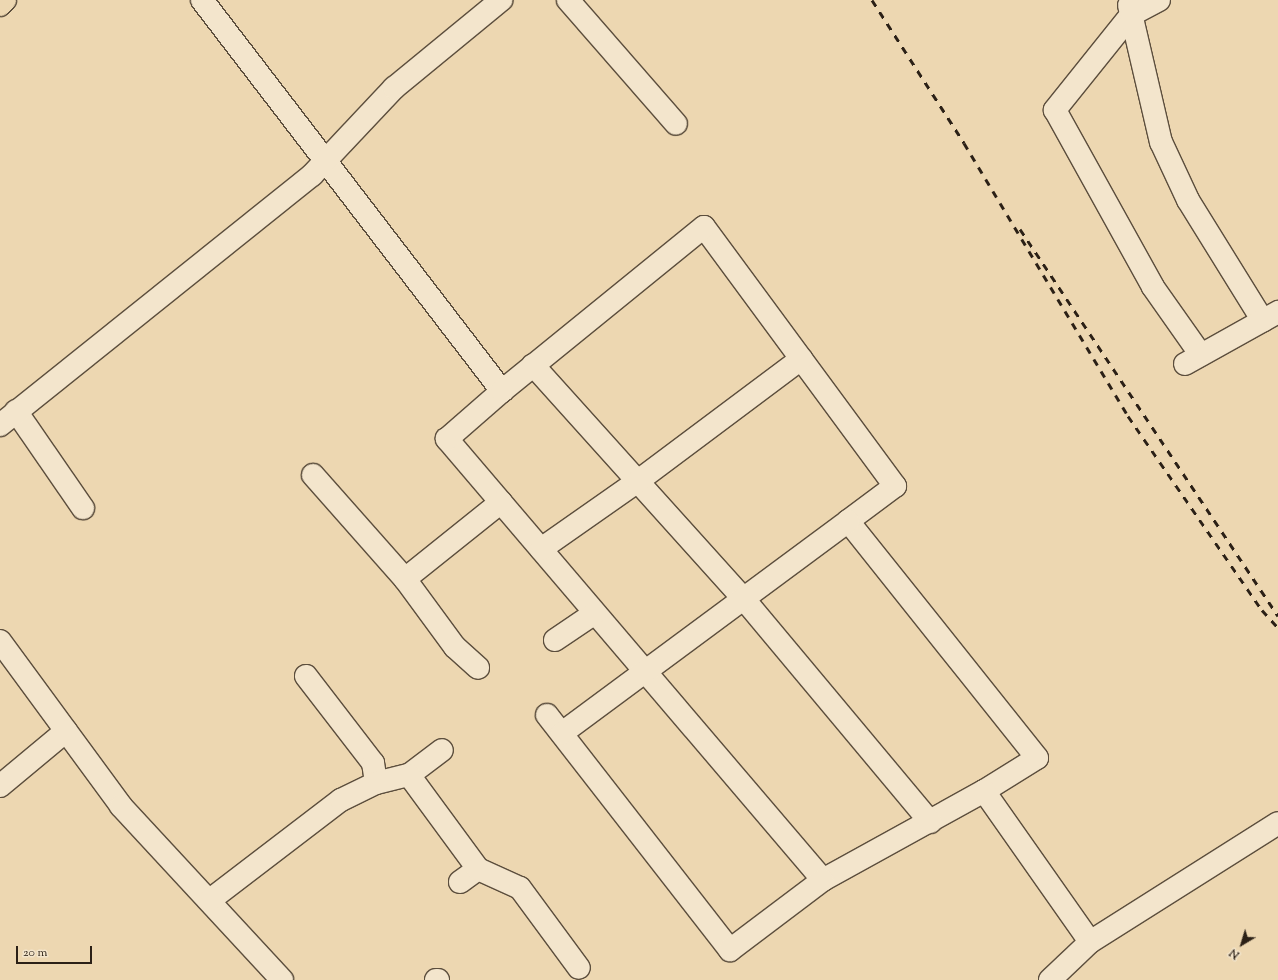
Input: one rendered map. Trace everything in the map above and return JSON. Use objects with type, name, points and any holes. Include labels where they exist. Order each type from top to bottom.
[{"type":"main road","points":[[0,5],[5,0]]},
{"type":"street","points":[[202,0],[325,158],[502,391]]},
{"type":"street","points":[[0,425],[16,410],[312,175],[325,158],[394,88],[501,0]]},
{"type":"street","points":[[568,0],[676,124]]},
{"type":"street","points":[[1130,8],[1161,142],[1188,200],[1271,316],[1193,360],[1055,110],[1130,8],[1159,0]]},
{"type":"street","points":[[562,733],[644,671],[895,486],[704,227],[502,391],[447,439],[644,671],[823,880]]},
{"type":"street","points":[[541,549],[638,481],[801,359]]},
{"type":"street","points":[[533,366],[743,598],[930,822]]},
{"type":"street","points":[[16,410],[84,508]]},
{"type":"street","points":[[313,475],[405,579],[455,647],[478,668]]},
{"type":"street","points":[[405,579],[501,502]]},
{"type":"street","points":[[547,715],[730,950],[823,880],[930,822],[1037,758],[848,521]]},
{"type":"street","points":[[555,640],[595,613]]},
{"type":"street","points":[[0,642],[121,806],[210,900],[282,980]]},
{"type":"street","points":[[306,676],[373,763],[376,783]]},
{"type":"street","points":[[0,786],[66,731]]},
{"type":"street","points":[[210,900],[341,800],[376,783],[409,775],[442,750]]},
{"type":"street","points":[[409,775],[478,869],[520,888],[579,968]]},
{"type":"street","points":[[984,791],[1090,942]]},
{"type":"street","points":[[1050,980],[1090,942],[1278,823]]},
{"type":"street","points":[[460,882],[478,869]]},
{"type":"railway","points":[[872,0],[964,143],[1128,416],[1262,610],[1278,628]]},
{"type":"railway","points":[[1020,229],[1278,616]]}]
